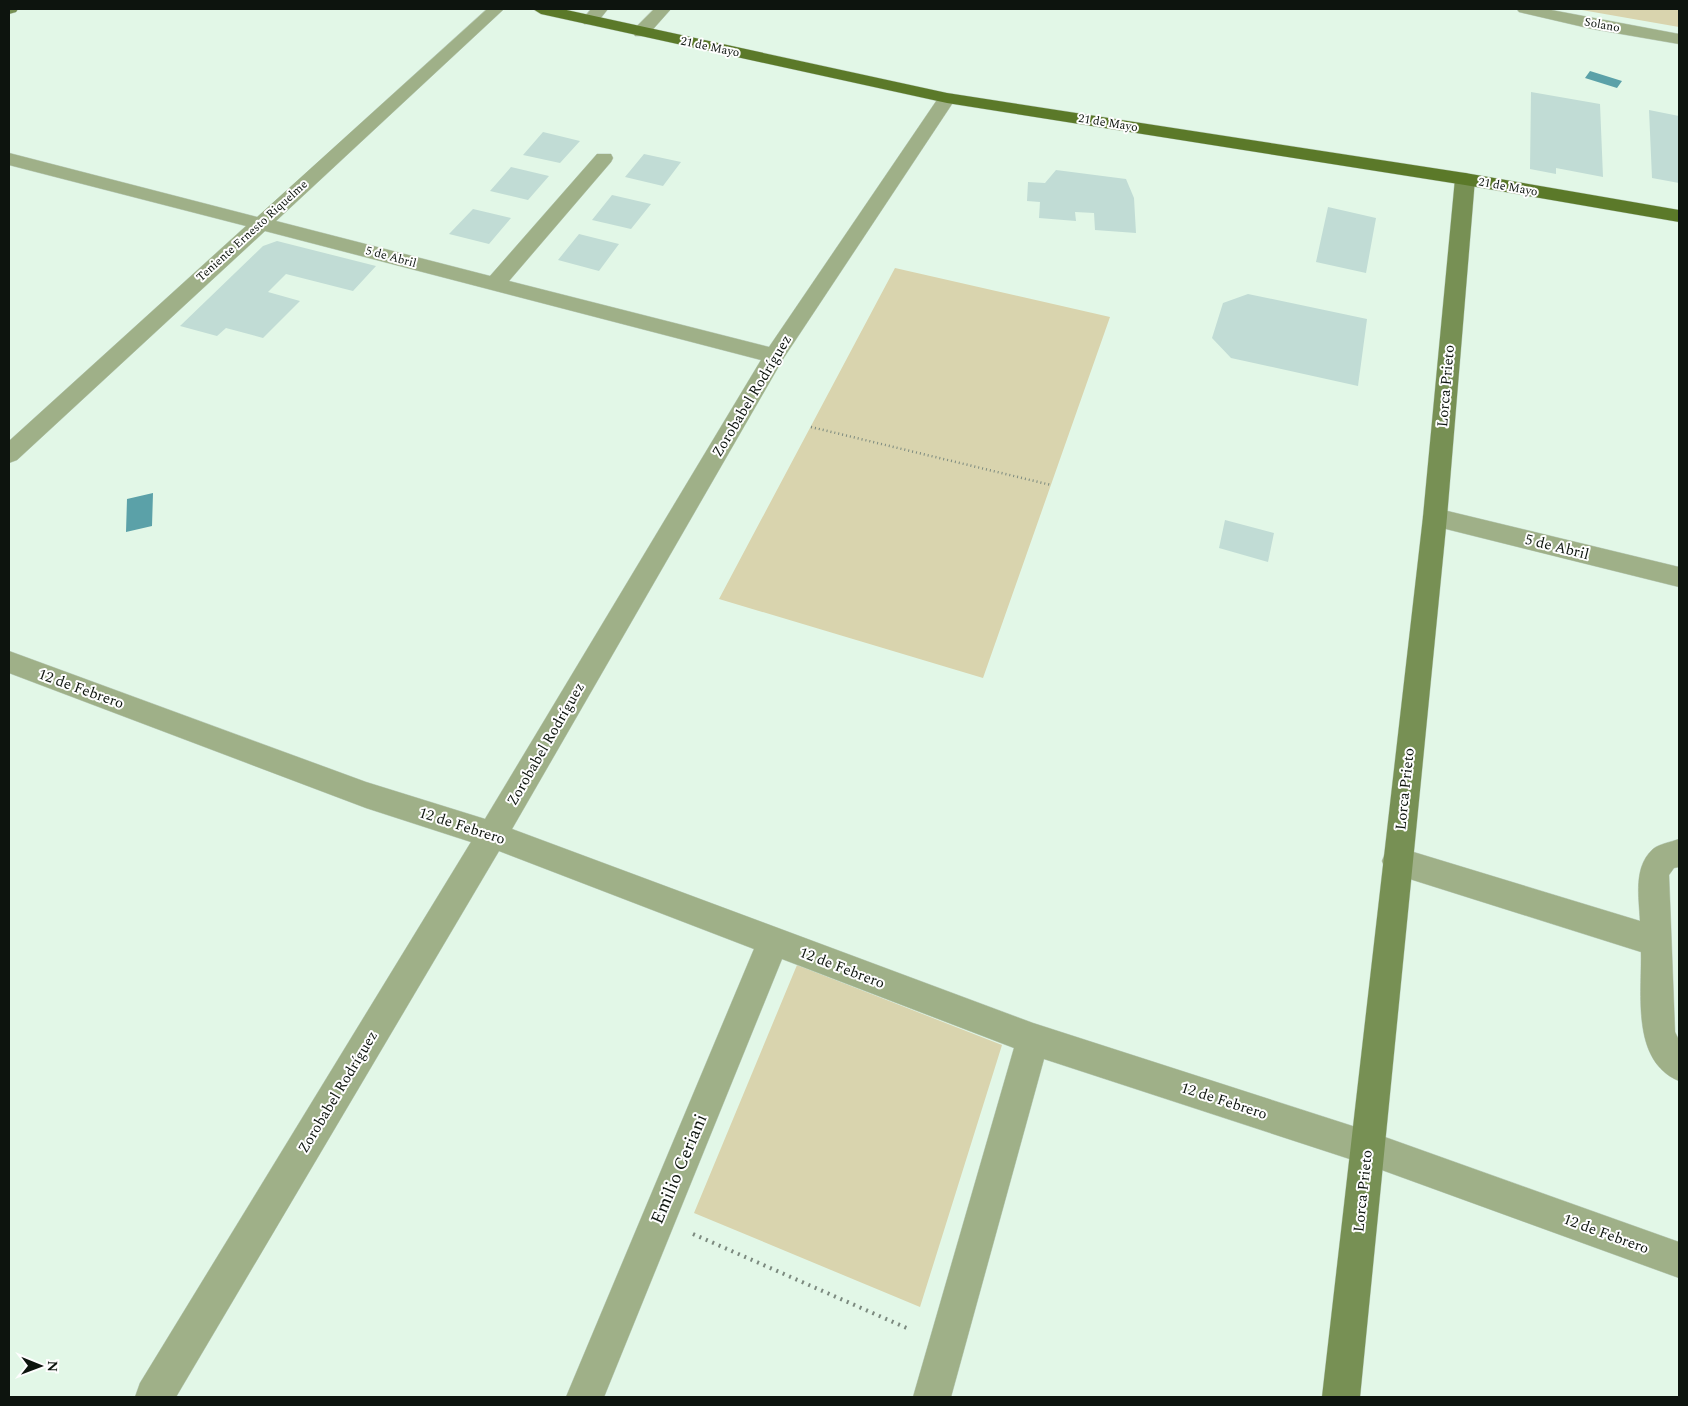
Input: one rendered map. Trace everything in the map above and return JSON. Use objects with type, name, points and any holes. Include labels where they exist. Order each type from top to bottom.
[{"type":"main road","name":"21 de Mayo","points":[[541,9],[595,14],[641,32],[947,98],[1465,179],[1679,216]]},
{"type":"main road","name":"Lorca Prieto","points":[[1340,1397],[1436,517],[1465,179]]},
{"type":"street","name":"Teniente Ernesto Riquelme","points":[[9,454],[496,9]]},
{"type":"street","points":[[641,32],[663,9]]},
{"type":"street","name":"Solano","points":[[1525,9],[1592,24],[1679,39]]},
{"type":"street","name":"Zorobabel Rodríguez","points":[[154,1397],[492,835],[774,356],[947,98]]},
{"type":"street","points":[[494,284],[604,158]]},
{"type":"street","name":"5 de Abril","points":[[9,159],[774,356]]},
{"type":"street","name":"5 de Abril","points":[[1436,517],[1679,577]]},
{"type":"street","name":"12 de Febrero","points":[[9,662],[366,795],[492,835],[1033,1039],[1368,1148],[1679,1260]]},
{"type":"street","points":[[1679,853],[1664,858],[1654,872],[1659,1033],[1667,1051],[1679,1064]]},
{"type":"street","points":[[1397,861],[1655,941]]},
{"type":"street","name":"Emilio Ceriani","points":[[585,1397],[774,942]]},
{"type":"street","points":[[932,1397],[1033,1039]]},
{"type":"path","points":[[811,427],[1050,485]]},
{"type":"path","points":[[658,1219],[947,1346]]},
{"type":"shaded area","points":[[1576,9],[1679,9],[1679,27]]},
{"type":"shaded area","points":[[895,268],[1110,317],[983,678],[719,599]]},
{"type":"shaded area","points":[[797,965],[1002,1045],[920,1307],[694,1213]]},
{"type":"water","points":[[1590,71],[1622,81],[1617,88],[1585,78]]},
{"type":"water","points":[[153,493],[152,526],[126,532],[127,499]]},
{"type":"building","points":[[1531,92],[1600,104],[1603,177],[1556,168],[1556,174],[1530,169]]},
{"type":"building","points":[[1649,110],[1679,116],[1679,183],[1652,178]]},
{"type":"building","points":[[543,132],[580,141],[560,163],[523,155]]},
{"type":"building","points":[[644,154],[681,162],[663,186],[625,177]]},
{"type":"building","points":[[511,167],[549,176],[528,200],[490,191]]},
{"type":"building","points":[[1056,170],[1126,179],[1134,198],[1136,233],[1095,230],[1094,213],[1075,212],[1076,221],[1039,218],[1040,202],[1027,201],[1028,182],[1045,183]]},
{"type":"building","points":[[612,195],[651,204],[631,229],[592,220]]},
{"type":"building","points":[[1328,207],[1376,218],[1366,273],[1316,262]]},
{"type":"building","points":[[473,209],[511,218],[489,244],[449,234]]},
{"type":"building","points":[[579,234],[619,244],[599,271],[558,260]]},
{"type":"building","points":[[277,241],[376,266],[353,291],[286,274],[268,292],[300,301],[263,338],[226,328],[217,336],[180,326],[263,246]]},
{"type":"building","points":[[1248,294],[1367,319],[1358,386],[1231,358],[1212,338],[1223,303]]},
{"type":"building","points":[[1225,520],[1274,533],[1268,562],[1219,548]]}]
